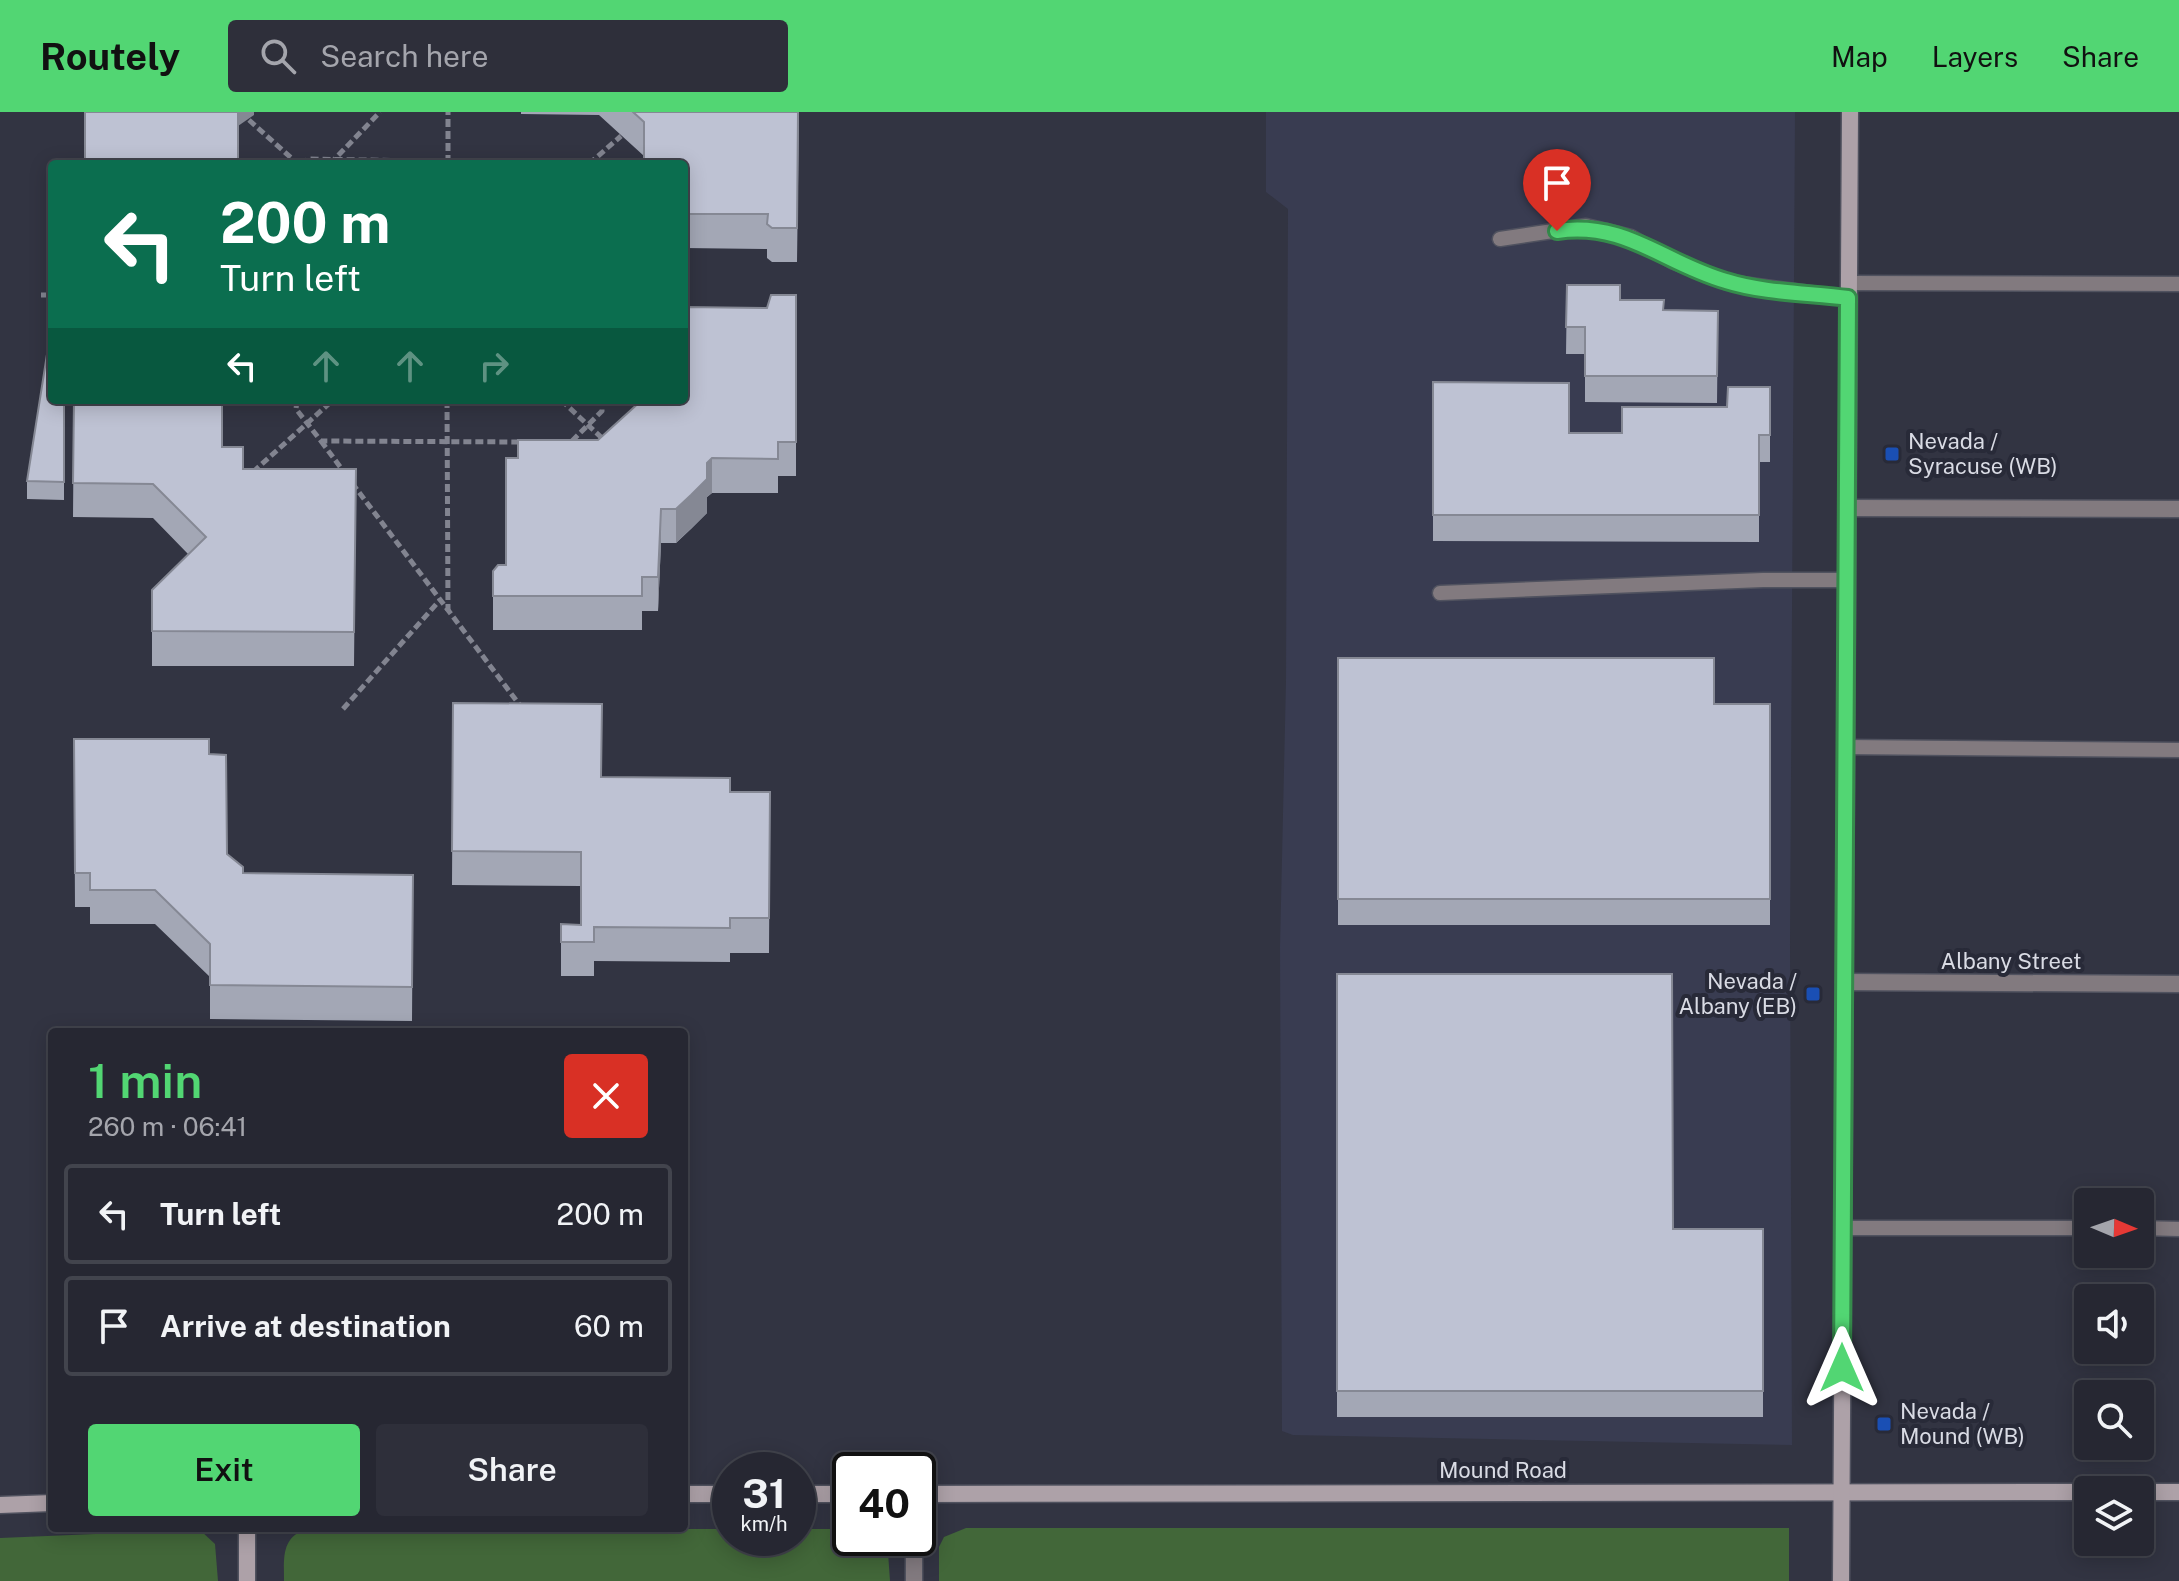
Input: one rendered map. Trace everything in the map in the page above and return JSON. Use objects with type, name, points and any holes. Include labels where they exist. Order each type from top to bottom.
[{"type":"street","points":[[1841,1581],[1850,112]]},
{"type":"street","points":[[1847,508],[2179,509]]},
{"type":"street","name":"Albany Street","points":[[1844,982],[2179,984]]},
{"type":"street","name":"Mound Road","points":[[936,1494],[2074,1492]]},
{"type":"street","points":[[2154,1492],[2179,1492]]},
{"type":"street","points":[[688,1494],[712,1494]]},
{"type":"street","points":[[0,1505],[48,1503]]},
{"type":"street","points":[[247,1532],[247,1581]]},
{"type":"street","points":[[914,1556],[914,1581]]},
{"type":"lane","points":[[1500,239],[1586,226],[1631,237],[1672,261],[1727,282],[1849,290],[2179,284]]},
{"type":"lane","points":[[1440,593],[1763,580],[1846,580]]},
{"type":"lane","points":[[1845,747],[2179,750]]},
{"type":"lane","points":[[1842,1228],[2074,1228]]},
{"type":"lane","points":[[2154,1228],[2179,1229]]},
{"type":"path","points":[[335,160],[380,112]]},
{"type":"path","points":[[448,112],[448,160]]},
{"type":"path","points":[[249,120],[294,160]]},
{"type":"path","points":[[594,160],[621,136]]},
{"type":"path","points":[[41,295],[48,295]]},
{"type":"path","points":[[292,404],[525,712]]},
{"type":"path","points":[[296,409],[297,404]]},
{"type":"path","points":[[243,481],[328,404]]},
{"type":"path","points":[[447,404],[448,611]]},
{"type":"path","points":[[565,404],[609,445]]},
{"type":"path","points":[[561,442],[575,441],[602,411],[602,404]]},
{"type":"path","points":[[321,441],[533,442]]},
{"type":"path","points":[[343,709],[440,600]]},
{"type":"shaded area","points":[[1266,112],[1795,112],[1790,945],[1792,1445],[1293,1435],[1282,1431],[1280,947],[1286,681],[1288,209],[1266,192]]},
{"type":"green space","points":[[966,1528],[1789,1528],[1789,1581],[939,1581],[939,1547],[944,1537]]},
{"type":"green space","points":[[688,1529],[712,1529],[712,1556],[816,1556],[816,1529],[832,1529],[832,1556],[888,1556],[890,1581],[284,1581],[284,1556],[289,1542],[299,1532],[688,1532]]},
{"type":"green space","points":[[202,1532],[215,1544],[218,1581],[0,1581],[0,1538]]},
{"type":"building","points":[[85,112],[238,112],[238,160],[85,160]]},
{"type":"building","points":[[633,112],[798,112],[797,228],[772,228],[767,224],[768,214],[688,214],[688,160],[644,160],[644,122]]},
{"type":"building","points":[[1567,285],[1620,285],[1620,300],[1664,300],[1663,310],[1718,311],[1717,376],[1585,376],[1585,327],[1566,327]]},
{"type":"building","points":[[771,295],[796,295],[796,442],[778,442],[778,459],[712,458],[707,463],[707,479],[691,495],[676,509],[661,509],[658,577],[642,577],[642,596],[493,596],[493,571],[498,565],[506,565],[506,458],[518,458],[518,440],[598,440],[638,404],[688,404],[688,307],[767,308]]},
{"type":"building","points":[[48,348],[48,404],[64,404],[64,482],[27,481]]},
{"type":"building","points":[[1433,382],[1569,383],[1569,433],[1622,433],[1622,407],[1727,407],[1728,387],[1770,387],[1770,435],[1759,435],[1759,515],[1433,515]]},
{"type":"building","points":[[74,404],[222,404],[222,447],[243,447],[243,469],[356,469],[354,632],[152,631],[152,590],[206,537],[153,484],[73,483]]},
{"type":"building","points":[[1338,658],[1714,658],[1714,704],[1770,704],[1770,899],[1338,899]]},
{"type":"building","points":[[453,703],[602,704],[601,777],[730,778],[730,792],[770,792],[769,918],[730,918],[730,928],[594,927],[594,942],[561,942],[561,924],[581,925],[581,852],[452,851]]},
{"type":"building","points":[[74,739],[209,739],[209,754],[226,755],[227,854],[243,867],[243,873],[413,875],[412,987],[210,985],[210,944],[155,890],[90,890],[90,873],[75,873]]},
{"type":"building","points":[[1337,974],[1672,974],[1673,1229],[1763,1229],[1763,1391],[1337,1391]]},
{"type":"place","name":"Nevada / Syracuse (WB)","points":[[1892,454]]},
{"type":"place","name":"Nevada / Albany (EB)","points":[[1813,994]]},
{"type":"place","name":"Nevada / Mound (WB)","points":[[1884,1424]]},
{"type":"route","points":[[1557,231],[1586,226],[1631,237],[1672,261],[1727,282],[1848,298],[1842,1368]]}]
